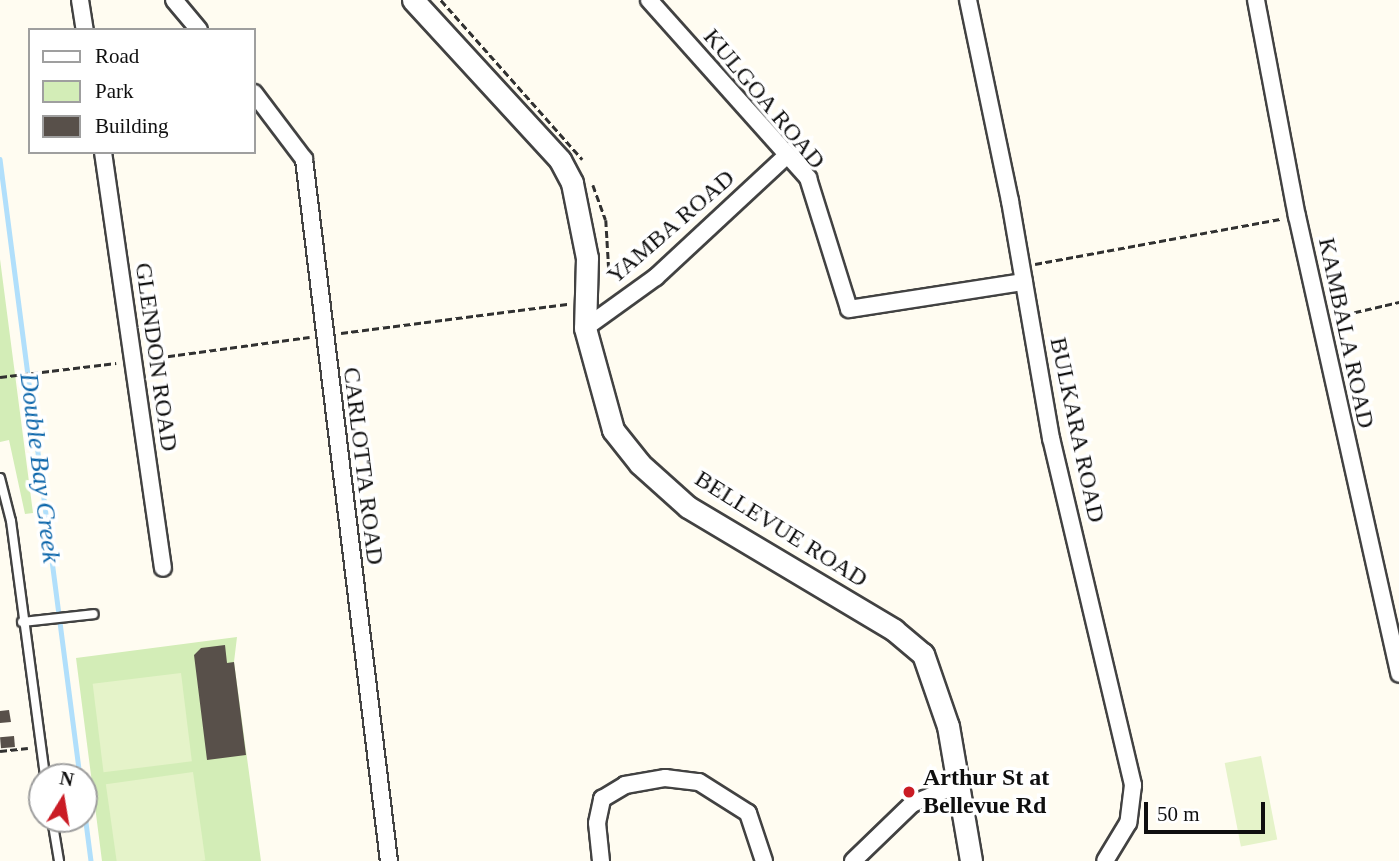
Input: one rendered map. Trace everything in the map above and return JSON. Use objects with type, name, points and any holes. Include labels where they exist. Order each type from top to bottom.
[{"type":"street","points":[[80,0],[85,28]]},
{"type":"street","points":[[174,0],[197,28]]},
{"type":"street","name":"BELLEVUE ROAD","points":[[412,0],[560,160],[583,223],[588,302],[585,328],[613,430],[640,464],[688,507],[894,630],[923,654],[948,726],[971,861]]},
{"type":"street","name":"KULGOA ROAD","points":[[649,0],[784,158],[807,178],[849,309],[1024,282]]},
{"type":"street","name":"BULKARA ROAD","points":[[968,0],[1024,282],[1051,438],[1133,785],[1128,823],[1105,861]]},
{"type":"street","name":"KAMBALA ROAD","points":[[1256,0],[1320,320],[1399,674]]},
{"type":"street","name":"CARLOTTA ROAD","points":[[256,96],[304,159],[389,861]]},
{"type":"street","name":"GLENDON ROAD","points":[[103,154],[163,568]]},
{"type":"street","name":"YAMBA ROAD","points":[[585,328],[656,276],[784,158]]},
{"type":"street","points":[[601,861],[597,823],[602,799],[625,785],[665,778],[699,782],[748,813],[764,861]]},
{"type":"street","points":[[853,861],[912,804],[957,785]]},
{"type":"lane","points":[[0,478],[11,521],[42,763]]},
{"type":"lane","points":[[22,622],[94,614]]},
{"type":"lane","points":[[54,833],[59,861]]},
{"type":"path","points":[[1035,264],[1279,219]]},
{"type":"path","points":[[355,331],[588,302]]},
{"type":"path","points":[[1320,320],[1399,302]]},
{"type":"path","points":[[0,377],[294,339]]},
{"type":"path","points":[[0,751],[39,747]]},
{"type":"green space","points":[[0,259],[33,513],[25,514],[9,440],[0,442]]},
{"type":"green space","points":[[237,637],[234,662],[261,861],[102,861],[98,830],[98,763],[89,763],[76,658]]},
{"type":"green space","points":[[181,673],[192,761],[104,772],[93,684]]},
{"type":"green space","points":[[1261,756],[1277,839],[1241,846],[1225,763]]},
{"type":"green space","points":[[193,772],[205,860],[117,861],[106,784]]},
{"type":"building","points":[[225,645],[227,663],[234,662],[246,755],[207,760],[194,655],[201,648]]},
{"type":"building","points":[[9,710],[11,722],[0,723],[0,711]]},
{"type":"building","points":[[14,736],[15,747],[1,748],[0,737]]},
{"type":"waterway","name":"Double Bay Creek","points":[[0,159],[78,763]]},
{"type":"waterway","name":"Double Bay Creek","points":[[87,833],[91,861]]},
{"type":"place","name":"Arthur St at Bellevue Rd","points":[[909,792]]}]
